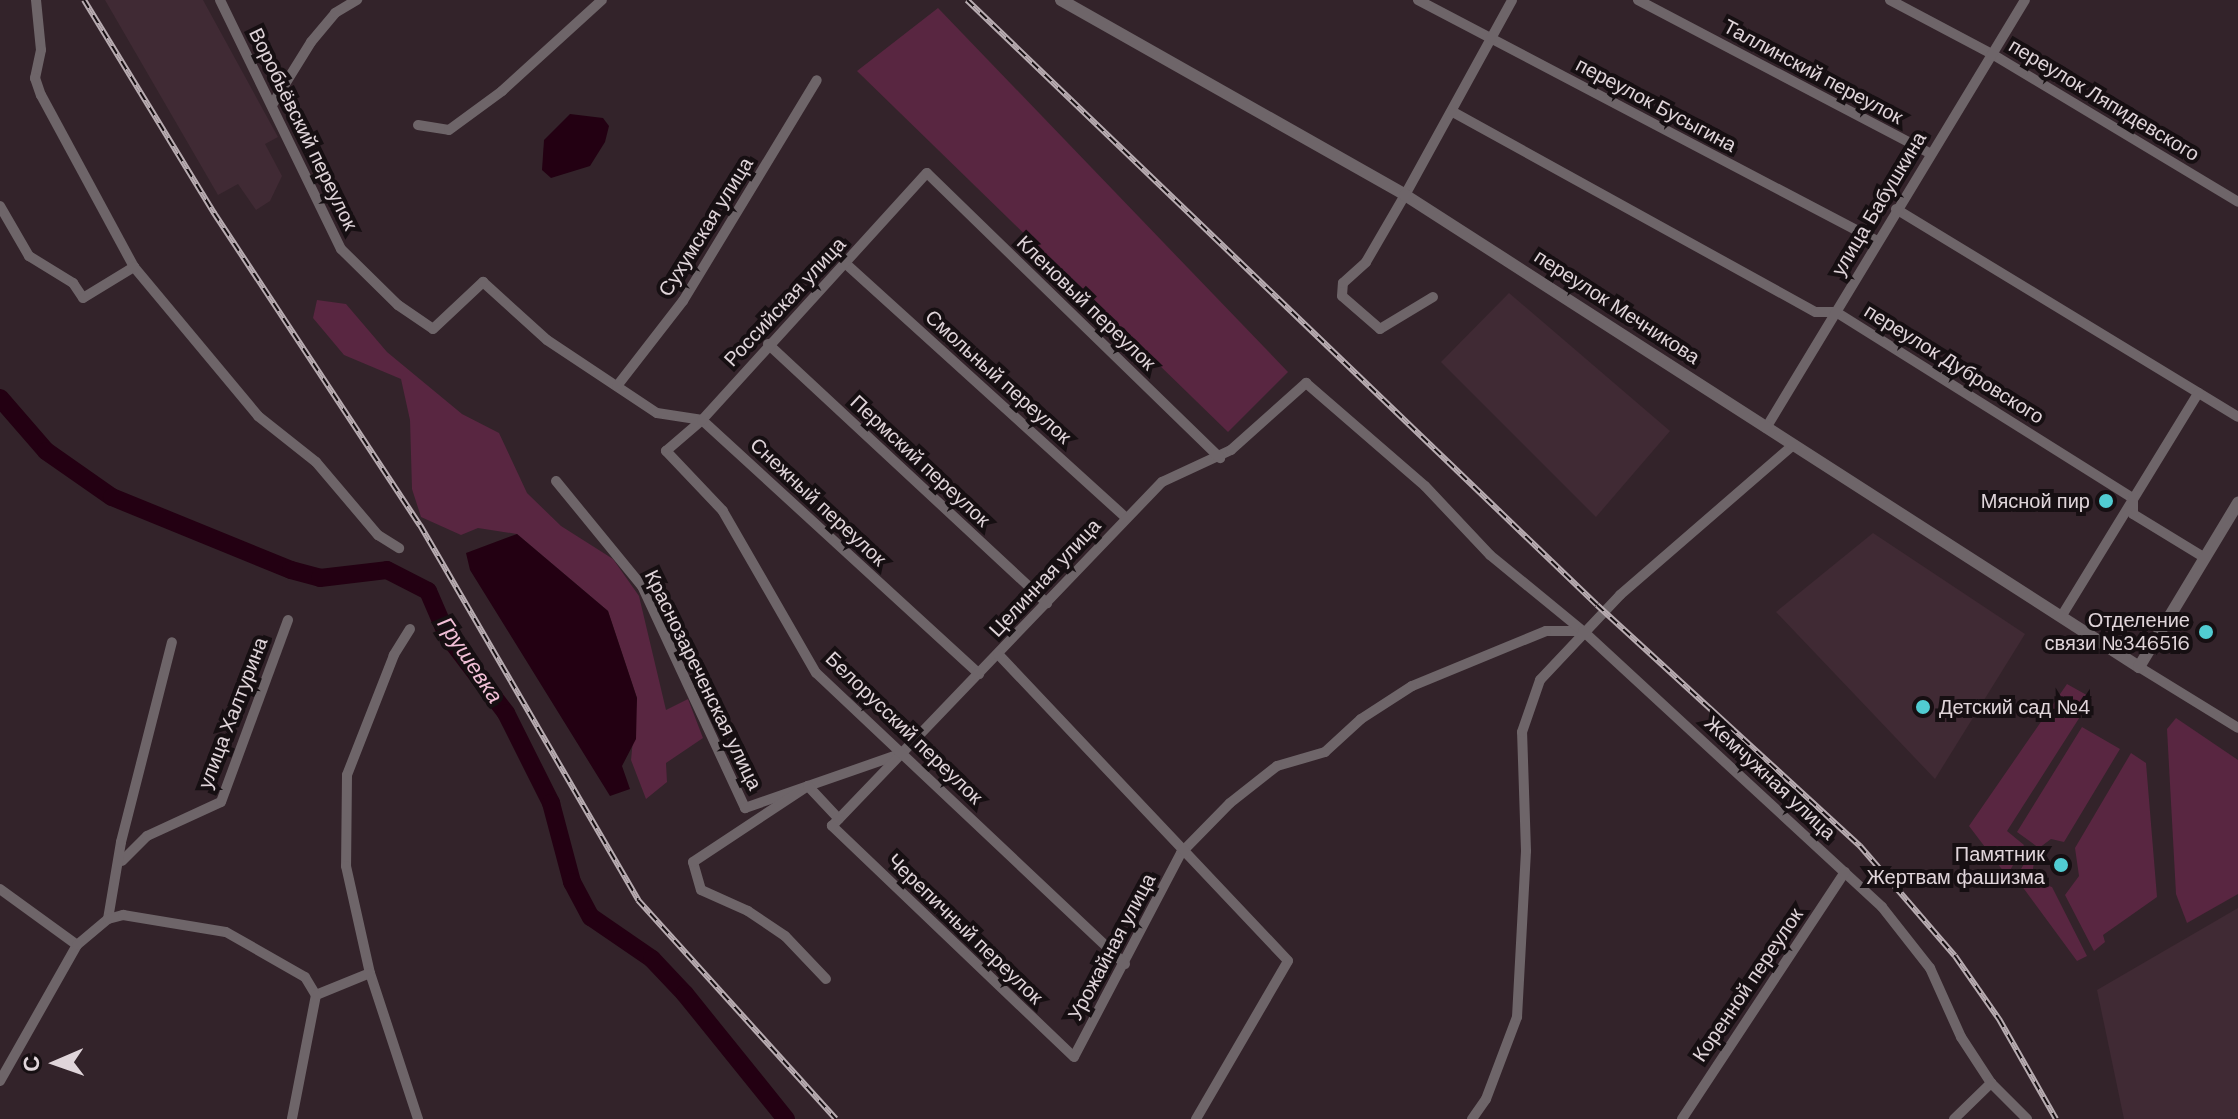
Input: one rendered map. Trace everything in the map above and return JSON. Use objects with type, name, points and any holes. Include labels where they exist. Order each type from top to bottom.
[{"type":"street","points":[[36,0],[41,50],[35,78],[41,95],[134,267],[258,416],[316,462],[378,535],[399,548]]},
{"type":"street","name":"Воробьёвский переулок","points":[[220,0],[341,249],[398,305],[433,329],[483,282],[547,340],[617,386]]},
{"type":"street","points":[[272,105],[311,42],[335,13],[357,0]]},
{"type":"street","points":[[418,125],[449,130],[502,91],[602,0]]},
{"type":"street","name":"переулок Мечникова","points":[[1061,0],[1405,195],[2139,667]]},
{"type":"street","name":"переулок Бусыгина","points":[[1418,0],[1877,241]]},
{"type":"street","points":[[1433,297],[1380,329],[1342,296],[1343,283],[1366,262],[1453,112],[1512,0]]},
{"type":"street","name":"Таллинский переулок","points":[[1638,0],[1930,153]]},
{"type":"street","name":"переулок Ляпидевского","points":[[1890,0],[1992,54],[2238,202]]},
{"type":"street","name":"улица Бабушкина","points":[[1766,428],[2025,0]]},
{"type":"street","name":"Сухумская улица","points":[[617,386],[683,301],[817,80]]},
{"type":"street","name":"переулок Дубровского","points":[[1453,112],[1816,312],[1836,312],[2133,498],[2133,514],[2205,558]]},
{"type":"street","name":"Российская улица","points":[[666,451],[702,420],[927,173]]},
{"type":"street","name":"Кленовый переулок","points":[[927,173],[1220,458]]},
{"type":"street","points":[[0,206],[29,256],[73,283],[83,298],[134,267]]},
{"type":"street","points":[[1896,209],[2238,417]]},
{"type":"street","name":"Смольный переулок","points":[[845,263],[1126,518]]},
{"type":"street","name":"Пермский переулок","points":[[768,344],[1047,603]]},
{"type":"street","name":"Целинная улица","points":[[835,822],[1162,482],[1220,458],[1306,383],[1425,486],[1490,555],[1583,631]]},
{"type":"street","points":[[617,386],[657,413],[702,420]]},
{"type":"street","points":[[2061,617],[2198,393]]},
{"type":"street","name":"Снежный переулок","points":[[702,420],[979,674]]},
{"type":"street","points":[[1472,1119],[1486,1099],[1517,1017],[1526,851],[1522,732],[1540,680],[1583,631],[1792,446]]},
{"type":"street","name":"Белорусский переулок","points":[[666,451],[723,511],[816,673],[1125,964]]},
{"type":"street","name":"Краснозареченская улица","points":[[556,481],[560,492],[642,586],[745,808],[902,754]]},
{"type":"street","points":[[2238,503],[2139,667],[2238,728]]},
{"type":"street","name":"улица Халтурина","points":[[122,861],[147,836],[221,802],[288,620]]},
{"type":"street","points":[[410,629],[394,655],[347,775],[346,866],[370,973],[418,1119]]},
{"type":"street","name":"Урожайная улица","points":[[1074,1057],[1181,853],[1230,803],[1277,766],[1325,752],[1361,719],[1412,686],[1546,631],[1583,631]]},
{"type":"street","name":"Жемчужная улица","points":[[1583,631],[1882,907],[1930,968],[1961,1037],[1991,1083],[2027,1119]]},
{"type":"street","points":[[108,919],[122,861],[121,842],[172,642]]},
{"type":"street","points":[[998,654],[1181,853],[1288,961],[1196,1119]]},
{"type":"street","points":[[808,786],[835,822]]},
{"type":"street","name":"Краснозареченская улица","points":[[808,786],[693,862],[701,890],[748,911],[785,936],[826,979]]},
{"type":"street","name":"Черепичный переулок","points":[[835,822],[1074,1057]]},
{"type":"street","name":"Коренной переулок","points":[[1682,1119],[1845,872]]},
{"type":"street","points":[[0,889],[77,945]]},
{"type":"street","points":[[0,1081],[77,945],[108,919],[123,915],[226,932],[305,977],[316,995],[292,1119]]},
{"type":"street","points":[[316,995],[370,973]]},
{"type":"street","points":[[1954,1119],[1991,1083]]},
{"type":"shaded area","points":[[105,0],[203,0],[278,137],[265,144],[282,176],[270,201],[256,210],[238,184],[218,195]]},
{"type":"shaded area","points":[[938,8],[1288,372],[1228,432],[857,71]]},
{"type":"shaded area","points":[[570,114],[603,118],[609,126],[605,142],[590,166],[551,178],[542,170],[544,140]]},
{"type":"shaded area","points":[[1509,293],[1670,431],[1596,517],[1441,362]]},
{"type":"shaded area","points":[[317,300],[346,304],[387,352],[462,414],[499,433],[527,493],[561,526],[613,559],[639,596],[666,710],[688,699],[703,738],[666,763],[667,782],[646,799],[631,760],[637,698],[608,611],[517,534],[478,528],[461,535],[421,517],[412,489],[410,420],[401,379],[344,355],[313,318]]},
{"type":"shaded area","name":"Детский сад №4","points":[[1873,533],[2025,634],[1935,779],[1776,612]]},
{"type":"shaded area","points":[[517,534],[608,611],[637,698],[636,739],[622,766],[630,789],[610,796],[470,570],[466,553]]},
{"type":"shaded area","points":[[2067,684],[2092,698],[2007,831],[2024,845],[2007,876],[1969,826]]},
{"type":"shaded area","points":[[2176,718],[2238,760],[2238,894],[2187,923],[2176,894],[2167,729]]},
{"type":"shaded area","points":[[2082,727],[2120,749],[2064,842],[2051,839],[2039,848],[2017,832]]},
{"type":"shaded area","points":[[2131,753],[2146,763],[2157,897],[2103,935],[2105,942],[2094,951],[2065,895],[2079,876],[2075,848]]},
{"type":"shaded area","points":[[2030,853],[2035,857],[2032,874],[2037,882],[2052,887],[2087,956],[2077,961],[2016,878]]},
{"type":"shaded area","points":[[2238,908],[2238,1119],[2124,1119],[2097,990]]},
{"type":"waterway","name":"Грушевка","points":[[0,398],[46,451],[112,497],[291,570],[320,578],[387,570],[428,591],[447,635],[506,713],[551,803],[572,882],[591,917],[652,959],[685,994],[786,1119]]},
{"type":"railway","points":[[84,0],[214,213],[420,525],[638,900],[836,1119]]},
{"type":"railway","points":[[967,0],[1597,605],[1860,846],[1955,956],[1999,1019],[2056,1119]]},
{"type":"place","name":"Мясной пир","points":[[2106,501]]},
{"type":"place","name":"Отделение связи №346516","points":[[2206,632]]},
{"type":"place","name":"Детский сад №4","points":[[1923,707]]},
{"type":"place","name":"Памятник Жертвам фашизма","points":[[2061,865]]}]
